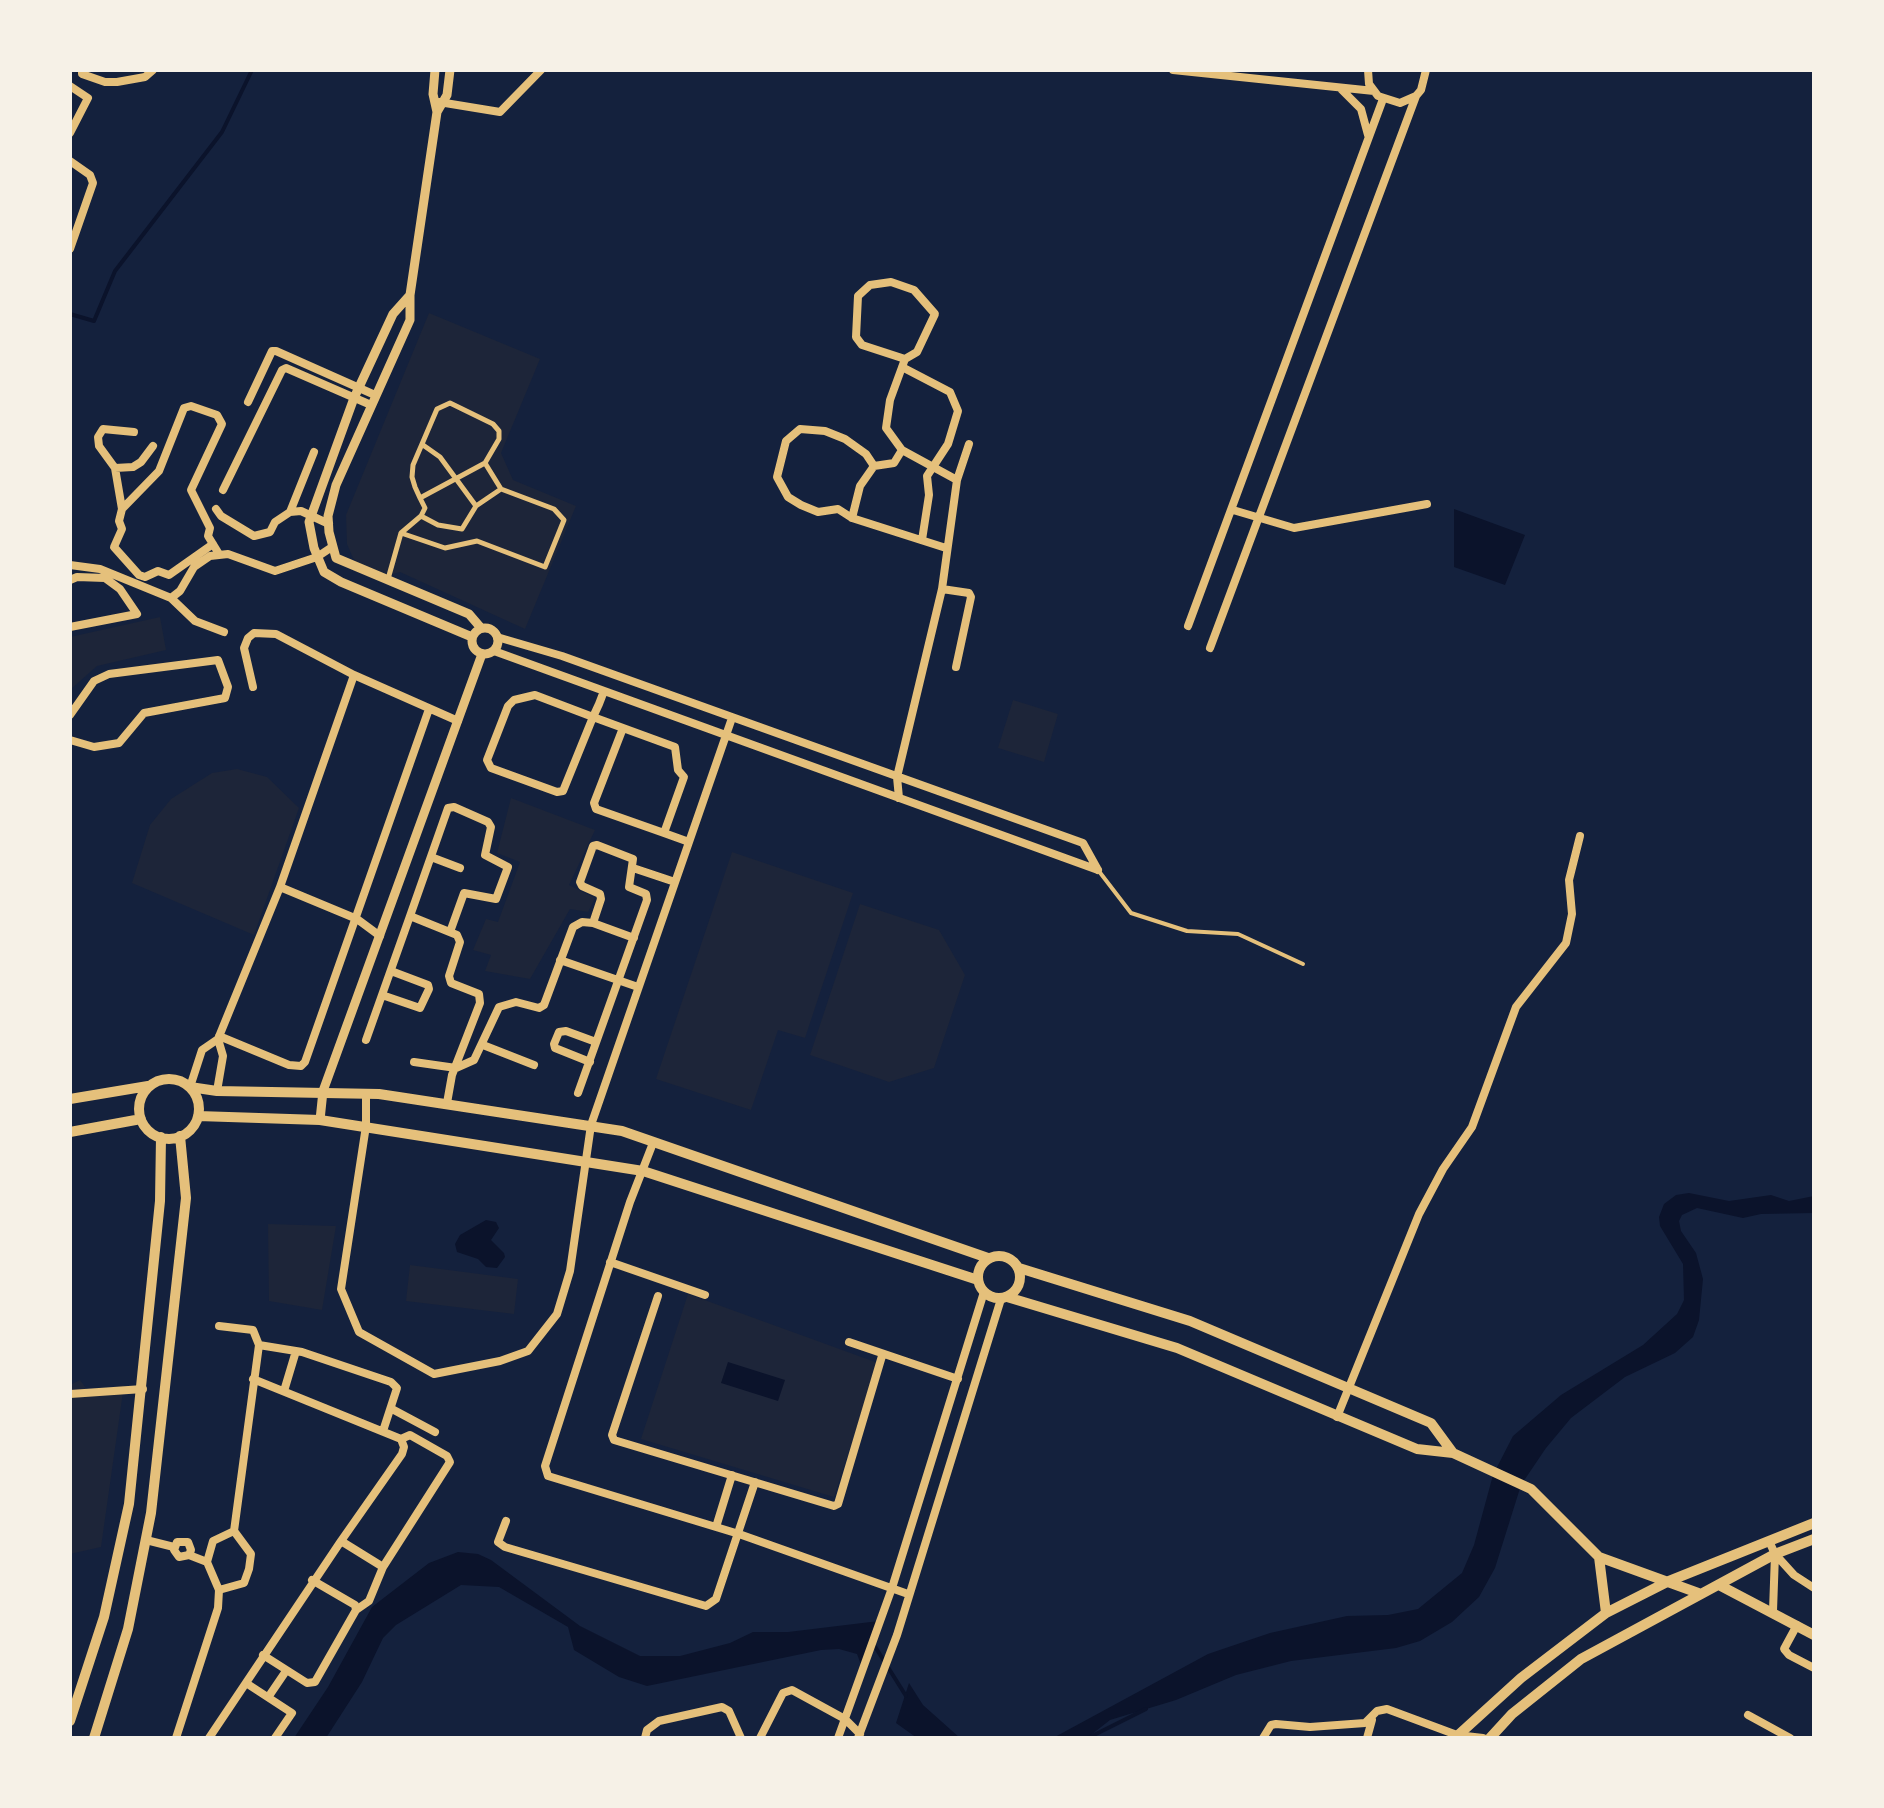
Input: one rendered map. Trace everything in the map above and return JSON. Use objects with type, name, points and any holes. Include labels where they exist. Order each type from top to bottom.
[{"type":"main road","points":[[70,1098],[172,1080],[217,1091],[366,1093],[622,1131],[988,1258],[1004,1256],[1019,1268],[1190,1321],[1431,1423],[1453,1452]]},
{"type":"main road","points":[[150,1086],[140,1101],[141,1119],[149,1131],[162,1138],[180,1136],[192,1128],[198,1116],[197,1100],[190,1086]]},
{"type":"main road","points":[[198,1116],[320,1120],[643,1171],[978,1280]]},
{"type":"main road","points":[[70,1132],[141,1119]]},
{"type":"main road","points":[[94,1738],[132,1607],[149,1523],[186,1198],[180,1136]]},
{"type":"main road","points":[[70,1721],[108,1601],[126,1518],[160,1201],[162,1138]]},
{"type":"main road","points":[[988,1258],[980,1268],[978,1280],[984,1292],[1177,1348],[1417,1449],[1453,1452],[1531,1490],[1598,1556],[1701,1594]]},
{"type":"main road","points":[[1004,1298],[1018,1288],[1019,1268]]},
{"type":"main road","points":[[126,1518],[149,1523]]},
{"type":"main road","points":[[1456,1736],[1520,1678],[1601,1616],[1669,1581],[1814,1523]]},
{"type":"main road","points":[[1490,1738],[1554,1678],[1609,1642],[1775,1554],[1814,1539]]},
{"type":"main road","points":[[121,1546],[145,1545]]},
{"type":"main road","points":[[1598,1556],[1601,1616],[1609,1642]]},
{"type":"main road","points":[[1719,1585],[1814,1635]]},
{"type":"main road","points":[[108,1601],[132,1607]]},
{"type":"street","points":[[80,71],[105,82],[117,82],[154,70]]},
{"type":"street","points":[[435,70],[438,105]]},
{"type":"street","points":[[450,70],[438,105],[410,295],[410,320],[336,485],[328,524],[336,558],[469,614],[496,637],[562,656],[1083,843],[1098,870]]},
{"type":"street","points":[[438,105],[500,112],[541,70]]},
{"type":"street","points":[[1172,70],[1374,91]]},
{"type":"street","points":[[1368,70],[1374,91],[1383,100],[1400,102],[1416,96]]},
{"type":"street","points":[[1210,648],[1416,96],[1425,82],[1426,70]]},
{"type":"street","points":[[70,86],[88,98],[70,133]]},
{"type":"street","points":[[1338,87],[1361,109],[1368,140]]},
{"type":"street","points":[[1188,626],[1383,100]]},
{"type":"street","points":[[70,161],[90,174],[94,182],[70,249]]},
{"type":"street","points":[[922,540],[927,476],[932,467],[948,444],[958,411],[950,392],[904,363],[862,345],[856,336],[858,296],[870,285],[892,282],[914,290],[935,314],[916,352],[904,363],[890,400],[886,428],[902,450],[932,467],[957,480]]},
{"type":"street","points":[[410,295],[392,314],[310,514],[317,558],[324,572],[341,582],[472,637]]},
{"type":"street","points":[[248,402],[272,351],[373,400]]},
{"type":"street","points":[[223,490],[282,370],[286,368],[328,387],[357,393]]},
{"type":"street","points":[[388,579],[401,533],[421,516],[424,508],[420,498],[412,477],[437,409],[450,403],[494,424],[499,439],[486,462],[420,498]]},
{"type":"street","points":[[122,509],[155,475],[184,408],[190,406],[217,415],[222,424],[191,490],[219,554]]},
{"type":"street","points":[[134,432],[103,429],[98,437],[115,468],[122,509],[122,529],[114,547],[140,575],[145,577],[158,571],[169,575],[219,554],[275,571],[317,558],[332,547]]},
{"type":"street","points":[[874,466],[856,446],[825,431],[800,429],[786,442],[778,476],[788,496],[818,512],[838,508],[852,518],[946,548]]},
{"type":"street","points":[[422,444],[440,457],[476,506]]},
{"type":"street","points":[[899,798],[897,777],[942,589],[957,480],[969,444]]},
{"type":"street","points":[[115,468],[141,462],[153,446]]},
{"type":"street","points":[[852,518],[860,486],[874,466],[894,463],[902,450]]},
{"type":"street","points":[[216,508],[221,516],[254,536],[270,532],[275,522],[290,512],[314,452]]},
{"type":"street","points":[[401,533],[445,548],[477,541],[545,567],[564,520],[561,514],[501,489],[486,462]]},
{"type":"street","points":[[133,466],[155,475]]},
{"type":"street","points":[[421,516],[438,525],[462,529],[476,506],[501,489]]},
{"type":"street","points":[[1233,510],[1294,528],[1427,504]]},
{"type":"street","points":[[290,512],[310,514],[328,524]]},
{"type":"street","points":[[171,598],[180,591],[190,565],[213,544]]},
{"type":"street","points":[[324,572],[336,558]]},
{"type":"street","points":[[70,565],[100,568],[171,598],[195,620],[224,632]]},
{"type":"street","points":[[70,580],[105,578],[120,589],[137,614],[70,627]]},
{"type":"street","points":[[942,589],[969,593],[971,597],[956,667]]},
{"type":"street","points":[[472,637],[482,628]]},
{"type":"street","points":[[254,687],[244,648],[248,638],[254,633],[276,634],[458,720]]},
{"type":"street","points":[[472,637],[474,649],[482,654]]},
{"type":"street","points":[[494,650],[496,637]]},
{"type":"street","points":[[482,654],[494,650],[1098,870]]},
{"type":"street","points":[[320,1120],[324,1090],[482,654]]},
{"type":"street","points":[[70,715],[94,681],[109,674],[218,660],[228,688],[225,698],[144,713],[119,742],[94,748],[70,740]]},
{"type":"street","points":[[190,1086],[202,1050],[218,1038],[280,887],[354,674]]},
{"type":"street","points":[[604,691],[594,717],[562,791],[491,768],[487,760],[508,706],[514,700],[535,695],[594,717],[623,728],[675,746],[678,770],[684,778],[664,832]]},
{"type":"street","points":[[218,1038],[289,1065],[302,1066],[430,709]]},
{"type":"street","points":[[366,1093],[366,1126],[341,1289],[360,1332],[434,1374],[528,1352],[557,1314],[570,1272],[590,1125],[732,718]]},
{"type":"street","points":[[623,728],[594,803],[596,809],[689,842]]},
{"type":"street","points":[[366,1040],[448,808],[454,806],[488,822],[491,827],[485,854],[508,867],[496,899],[464,893],[450,932]]},
{"type":"street","points":[[1337,1417],[1419,1214],[1442,1170],[1472,1128],[1516,1007],[1566,943],[1572,914],[1569,880],[1580,836]]},
{"type":"street","points":[[578,1094],[647,900],[646,894],[628,887],[633,859],[598,845],[592,846],[580,882],[600,894],[593,923]]},
{"type":"street","points":[[431,857],[460,868]]},
{"type":"street","points":[[632,868],[675,882]]},
{"type":"street","points":[[280,887],[356,919],[380,936]]},
{"type":"street","points":[[410,916],[457,935],[460,942],[449,976],[451,983],[478,994],[480,1003],[456,1068],[448,1104]]},
{"type":"street","points":[[414,1062],[456,1068],[474,1060],[500,1007],[516,1002],[540,1008],[544,1005],[573,927],[582,922],[593,923],[634,938]]},
{"type":"street","points":[[560,960],[638,987]]},
{"type":"street","points":[[382,995],[420,1008],[428,989],[428,985],[391,971]]},
{"type":"street","points":[[590,1062],[555,1048],[554,1044],[559,1032],[566,1031],[596,1042]]},
{"type":"street","points":[[217,1091],[223,1056],[218,1038]]},
{"type":"street","points":[[483,1044],[534,1065]]},
{"type":"street","points":[[653,1143],[544,1466],[548,1476],[739,1534],[908,1594]]},
{"type":"street","points":[[610,1262],[704,1296]]},
{"type":"street","points":[[838,1738],[892,1588],[984,1292]]},
{"type":"street","points":[[658,1296],[612,1435],[614,1440],[834,1506],[838,1504],[882,1356]]},
{"type":"street","points":[[760,1738],[784,1693],[792,1690],[845,1719],[859,1736],[897,1635],[1004,1298]]},
{"type":"street","points":[[219,1326],[253,1330],[259,1345],[234,1531],[250,1554],[249,1569],[244,1582],[219,1590]]},
{"type":"street","points":[[849,1342],[958,1379]]},
{"type":"street","points":[[259,1345],[296,1351],[391,1382],[397,1388],[383,1431]]},
{"type":"street","points":[[284,1392],[296,1351]]},
{"type":"street","points":[[209,1738],[404,1446],[401,1439],[383,1431],[253,1379]]},
{"type":"street","points":[[70,1394],[142,1389]]},
{"type":"street","points":[[392,1409],[435,1432]]},
{"type":"street","points":[[264,1655],[308,1683],[315,1682],[356,1610],[369,1602],[383,1567],[450,1462],[447,1456],[410,1434],[401,1439]]},
{"type":"street","points":[[716,1527],[732,1475]]},
{"type":"street","points":[[506,1521],[498,1542],[505,1547],[706,1606],[716,1599],[755,1482]]},
{"type":"street","points":[[145,1545],[174,1547],[178,1557],[234,1531]]},
{"type":"street","points":[[207,1562],[213,1541]]},
{"type":"street","points":[[340,1541],[383,1567]]},
{"type":"street","points":[[1769,1541],[1794,1576],[1814,1588]]},
{"type":"street","points":[[176,1738],[218,1608],[219,1590],[207,1562],[190,1550]]},
{"type":"street","points":[[1773,1611],[1775,1554]]},
{"type":"street","points":[[312,1580],[355,1605],[356,1610]]},
{"type":"street","points":[[1796,1625],[1784,1649],[1814,1668]]},
{"type":"street","points":[[269,1696],[286,1671]]},
{"type":"street","points":[[246,1682],[292,1714],[274,1738]]},
{"type":"street","points":[[645,1738],[647,1730],[658,1721],[722,1706],[729,1710],[741,1738]]},
{"type":"street","points":[[1262,1738],[1271,1725],[1365,1722],[1387,1709],[1456,1736],[1482,1738]]},
{"type":"street","points":[[1366,1738],[1373,1715]]},
{"type":"street","points":[[1748,1715],[1790,1738]]},
{"type":"lane","points":[[1098,870],[1131,912],[1187,932],[1238,934],[1303,964]]},
{"type":"shaded area","points":[[429,313],[540,359],[501,453],[513,480],[576,506],[525,629],[400,572],[374,579],[353,558],[347,544],[346,515]]},
{"type":"shaded area","points":[[1454,509],[1525,535],[1505,585],[1454,567]]},
{"type":"shaded area","points":[[160,617],[166,650],[97,666],[70,690],[70,637]]},
{"type":"shaded area","points":[[1013,700],[1058,714],[1044,762],[998,748]]},
{"type":"shaded area","points":[[237,769],[267,777],[299,808],[254,935],[132,883],[150,825],[171,799],[212,773]]},
{"type":"shaded area","points":[[511,798],[595,830],[569,885],[595,898],[588,912],[570,909],[530,979],[485,971],[491,955],[473,950],[486,919],[498,922],[520,862],[497,853]]},
{"type":"shaded area","points":[[732,852],[853,893],[805,1038],[778,1030],[751,1110],[656,1079]]},
{"type":"shaded area","points":[[860,904],[939,930],[965,975],[934,1068],[889,1082],[810,1055]]},
{"type":"shaded area","points":[[1689,1193],[1729,1201],[1771,1195],[1789,1201],[1814,1196],[1814,1213],[1743,1218],[1697,1208],[1682,1215],[1681,1231],[1696,1253],[1703,1279],[1699,1320],[1693,1337],[1675,1353],[1625,1377],[1571,1418],[1521,1485],[1495,1568],[1479,1597],[1452,1622],[1420,1641],[1396,1648],[1291,1661],[1236,1675],[1176,1700],[1110,1720],[1087,1738],[1053,1738],[1208,1654],[1270,1633],[1347,1616],[1388,1615],[1418,1609],[1462,1573],[1493,1475],[1513,1436],[1561,1395],[1643,1345],[1677,1314],[1684,1300],[1683,1264],[1660,1226],[1659,1217],[1664,1204],[1676,1195]]},
{"type":"shaded area","points":[[486,1220],[496,1222],[499,1228],[491,1240],[505,1257],[497,1268],[486,1267],[478,1259],[457,1252],[455,1244],[460,1235]]},
{"type":"shaded area","points":[[268,1224],[336,1226],[322,1310],[269,1301]]},
{"type":"shaded area","points":[[410,1265],[518,1279],[514,1314],[406,1301]]},
{"type":"shaded area","points":[[688,1294],[878,1363],[834,1497],[641,1439]]},
{"type":"shaded area","points":[[728,1362],[785,1380],[778,1401],[721,1383]]},
{"type":"shaded area","points":[[80,1380],[88,1391],[124,1385],[101,1547],[70,1554],[70,1385]]},
{"type":"shaded area","points":[[458,1552],[491,1560],[580,1626],[640,1656],[680,1656],[730,1643],[753,1632],[788,1632],[879,1621],[863,1670],[857,1654],[821,1650],[647,1686],[619,1677],[574,1650],[568,1627],[499,1587],[461,1585],[396,1625],[383,1638],[362,1682],[326,1738],[294,1738],[328,1687],[372,1607],[429,1563]]},
{"type":"shaded area","points":[[909,1683],[923,1705],[960,1738],[917,1738],[896,1723]]},
{"type":"waterway","points":[[70,314],[94,321],[115,271],[222,132],[252,70]]},
{"type":"waterway","points":[[874,1645],[906,1696]]},
{"type":"waterway","points":[[1088,1738],[1146,1709]]}]
